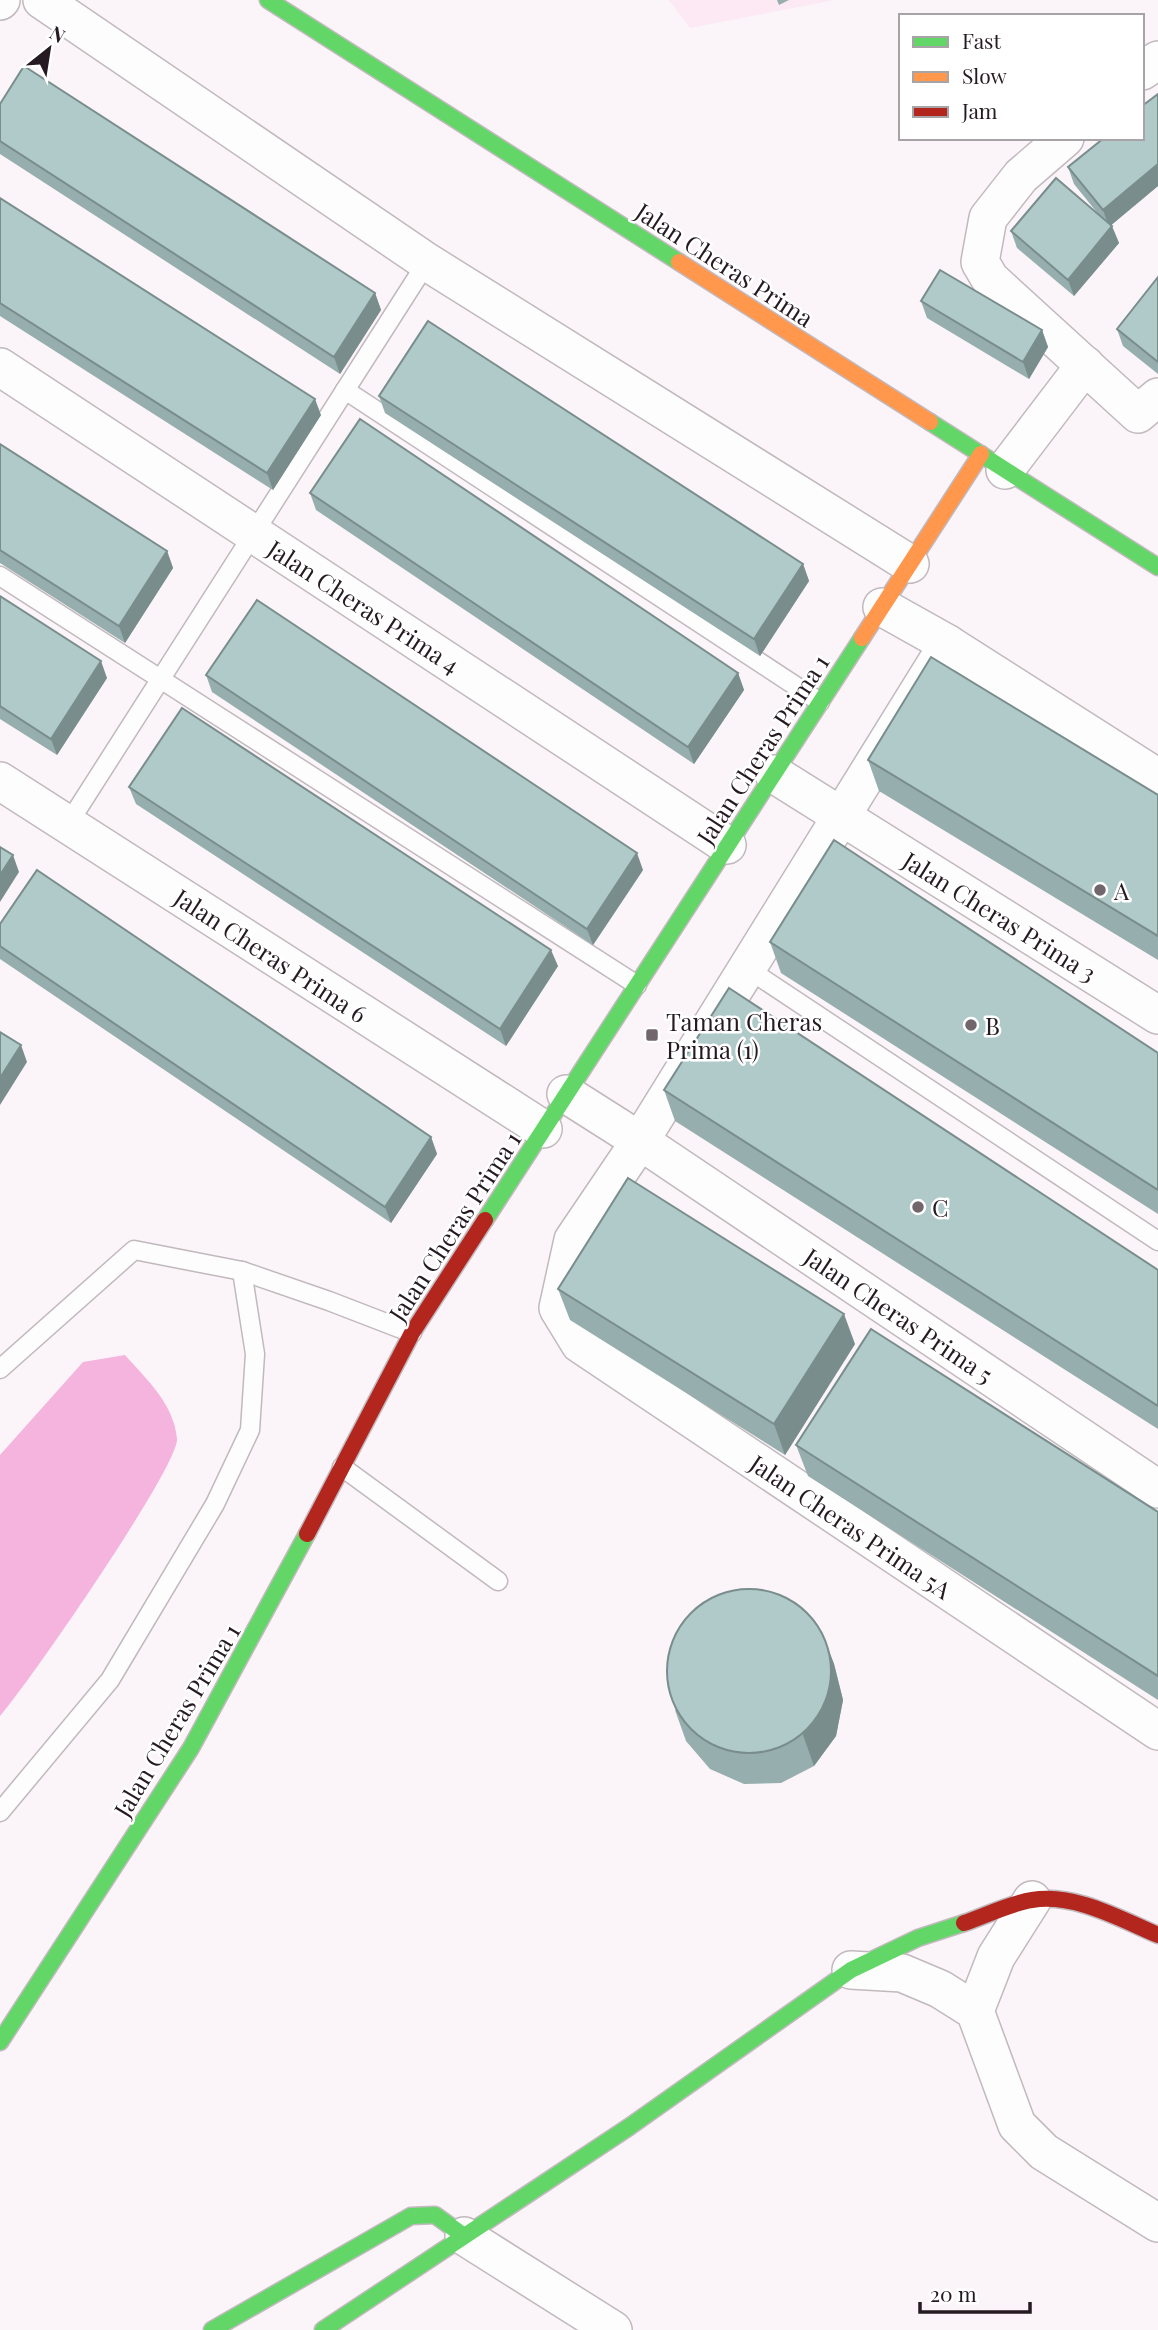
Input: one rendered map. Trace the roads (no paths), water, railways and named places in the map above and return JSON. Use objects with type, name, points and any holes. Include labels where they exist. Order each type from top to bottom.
[{"type":"street","points":[[42,0],[427,262],[910,564]]},
{"type":"street","name":"Jalan Cheras Prima","points":[[268,0],[1004,455],[1158,567]]},
{"type":"street","points":[[1063,140],[1021,176],[988,218],[980,262],[990,279],[1067,352],[1077,374],[1138,414],[1158,397]]},
{"type":"street","name":"Jalan Cheras Prima 4","points":[[0,367],[727,845]]},
{"type":"street","points":[[1004,455],[1077,374]]},
{"type":"street","name":"Jalan Cheras Prima 1","points":[[0,2042],[191,1748],[412,1332],[910,564],[1004,455]]},
{"type":"street","points":[[882,607],[948,644],[1158,778]]},
{"type":"street","points":[[640,1141],[948,644]]},
{"type":"street","name":"Jalan Cheras Prima 3","points":[[774,774],[1158,1015]]},
{"type":"street","name":"Jalan Cheras Prima 6","points":[[0,781],[543,1129]]},
{"type":"street","name":"Jalan Cheras Prima 5","points":[[566,1094],[1158,1489]]},
{"type":"street","name":"Jalan Cheras Prima 5A","points":[[640,1141],[573,1240],[558,1307],[580,1344],[1158,1731]]},
{"type":"street","points":[[323,2330],[629,2127],[851,1970],[918,1938],[1032,1900],[1066,1900],[1158,1935]]},
{"type":"street","points":[[975,2011],[996,1957],[1032,1900]]},
{"type":"street","points":[[851,1970],[902,1973],[940,1989],[975,2011],[1017,2125],[1044,2152],[1158,2223]]},
{"type":"street","points":[[212,2330],[411,2216],[435,2215],[613,2330]]},
{"type":"lane","points":[[68,824],[427,262]]},
{"type":"lane","points":[[345,390],[820,702]]},
{"type":"lane","points":[[0,576],[637,985]]},
{"type":"lane","points":[[748,969],[1158,1241]]},
{"type":"lane","points":[[0,1369],[134,1250],[242,1271],[412,1332]]},
{"type":"lane","points":[[0,1812],[110,1680],[215,1504],[250,1430],[255,1354],[242,1271]]},
{"type":"lane","points":[[342,1466],[498,1581]]},
{"type":"place","name":"A","points":[[1100,890]]},
{"type":"place","name":"B","points":[[971,1025]]},
{"type":"place","name":"Taman Cheras Prima (1)","points":[[652,1035]]},
{"type":"place","name":"C","points":[[918,1207]]}]
